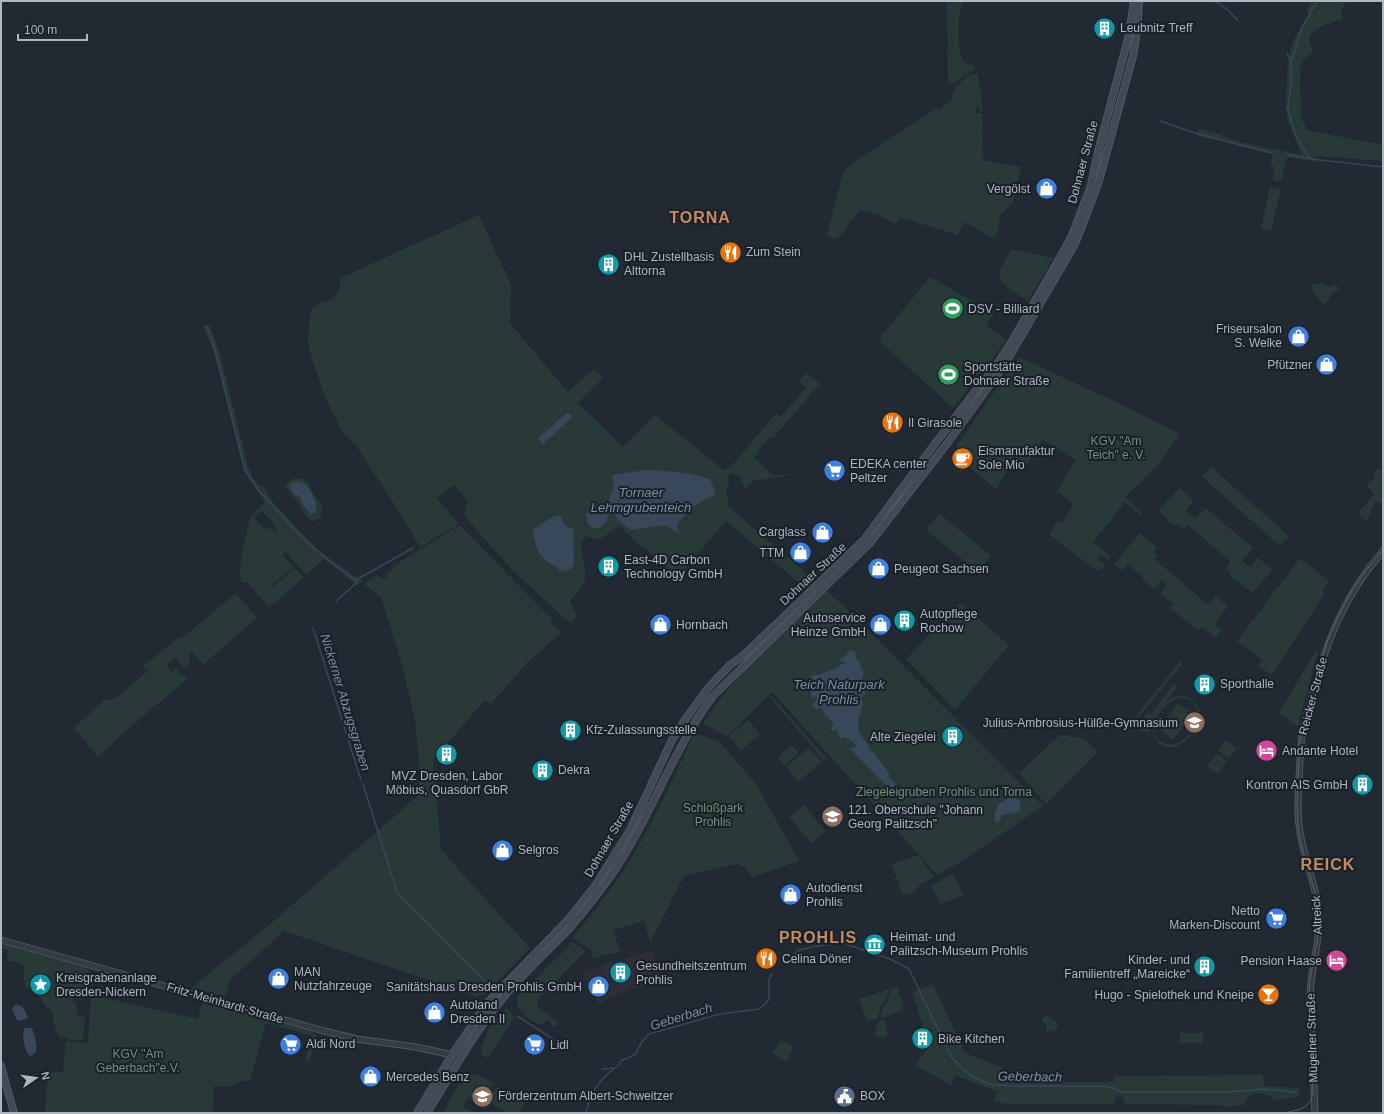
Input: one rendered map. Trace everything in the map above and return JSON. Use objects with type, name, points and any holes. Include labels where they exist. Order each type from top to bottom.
[{"type":"main road","name":"Dohnaer Straße","points":[[418,1113],[452,1055],[488,1002],[562,926],[595,886],[630,830],[672,740],[686,716],[708,688],[730,665],[744,655],[864,540],[930,451],[994,369],[1011,343],[1071,238],[1086,199],[1129,36],[1134,1]]},
{"type":"main road","name":"Dohnaer Straße","points":[[427,1113],[460,1058],[498,1003],[522,976],[563,935],[591,902],[611,875],[639,826],[691,727],[713,696],[870,543],[949,441],[1005,364],[1075,244],[1099,181],[1133,56],[1137,31],[1139,1]]},
{"type":"main road","points":[[1,1066],[14,1113]]},
{"type":"street","name":"Reicker Straße","points":[[1305,856],[1299,827],[1298,802],[1301,743],[1308,710],[1320,665],[1328,642],[1339,618],[1353,591],[1383,551]]},
{"type":"street","name":"Altreick","points":[[1305,856],[1315,887],[1319,916],[1318,940],[1311,976]]},
{"type":"street","name":"Fritz-Meinhardt-Straße","points":[[1,940],[324,1031],[357,1039],[416,1047],[452,1055]]},
{"type":"street","name":"Mügelner Straße","points":[[1311,976],[1310,994],[1315,1113]]},
{"type":"shaded area","points":[[653,950],[662,980],[626,991],[608,998],[599,1004],[590,990],[584,975],[585,971]]},
{"type":"green space","points":[[947,1],[963,1],[959,15],[959,48],[962,60],[966,64],[974,65],[975,70],[965,75],[955,83],[948,81]]},
{"type":"green space","points":[[1312,1],[1345,1],[1341,12],[1343,19],[1319,27],[1319,29],[1311,33],[1309,39],[1313,53],[1305,58],[1300,68],[1301,118],[1306,130],[1383,145],[1383,161],[1316,156],[1316,162],[1287,157],[1281,182],[1273,180],[1275,169],[1273,169],[1274,166],[1270,165],[1273,154],[1196,135],[1198,129],[1220,134],[1240,142],[1302,155],[1288,122],[1286,111],[1287,73],[1288,60],[1293,41],[1308,14],[1306,12]]},
{"type":"green space","points":[[977,73],[981,91],[982,112],[980,112],[980,107],[976,107],[975,113],[982,113],[983,160],[1021,167],[1014,199],[1012,204],[1000,215],[998,229],[994,239],[965,222],[957,235],[900,217],[896,224],[881,216],[860,210],[839,237],[833,239],[827,235],[843,172],[853,163],[936,108],[939,110],[951,100],[956,87],[967,76]]},
{"type":"green space","points":[[1270,186],[1281,189],[1271,231],[1261,229]]},
{"type":"green space","name":"Ziegeleigruben Prohlis und Torna","points":[[479,215],[511,285],[510,323],[568,392],[594,369],[603,378],[578,403],[623,447],[655,415],[725,471],[735,462],[776,413],[781,417],[806,388],[799,381],[806,373],[821,385],[820,387],[818,386],[774,437],[768,439],[758,450],[759,452],[754,458],[773,475],[797,474],[753,481],[745,490],[740,476],[731,473],[728,475],[729,485],[726,487],[729,507],[842,604],[1043,806],[959,863],[937,875],[772,692],[727,737],[703,723],[742,673],[818,599],[726,521],[678,577],[640,546],[619,526],[599,540],[585,536],[582,552],[585,580],[570,601],[577,616],[571,624],[513,571],[468,520],[464,515],[468,501],[454,485],[437,498],[459,524],[420,547],[355,444],[341,430],[326,399],[311,356],[308,341],[310,313],[318,304],[333,298],[337,294],[340,288],[340,278]]},
{"type":"green space","points":[[1011,249],[1053,258],[1028,301],[1006,287],[999,278],[1001,268]]},
{"type":"green space","name":"Sportstätte Dohnaer Straße","points":[[930,277],[994,313],[986,326],[1007,340],[953,408],[878,340]]},
{"type":"green space","points":[[1320,283],[1330,287],[1335,284],[1340,289],[1335,291],[1323,305],[1311,288],[1313,284]]},
{"type":"green space","points":[[205,324],[210,326],[219,350],[248,466],[253,478],[259,485],[264,487],[273,502],[310,542],[332,561],[363,581],[357,585],[324,559],[306,575],[285,551],[283,555],[294,567],[271,586],[272,587],[295,568],[304,577],[269,608],[248,583],[241,582],[240,572],[243,549],[250,517],[265,502],[244,470],[214,353],[204,327]],"holes":[[[262,511],[273,523],[277,531],[276,533],[269,526],[265,530],[254,517]]]},
{"type":"green space","name":"KGV \"Am Teich\" e. V.","points":[[1019,357],[1110,399],[1180,434],[1158,465],[1125,497],[1142,513],[1140,515],[1125,502],[1093,542],[1111,556],[1108,560],[1101,555],[1098,560],[1105,565],[1102,569],[1096,570],[1049,535],[1058,520],[1062,523],[1074,504],[1057,491],[1076,460],[1043,440],[1022,471],[1012,464],[996,489],[968,466],[973,460],[956,446]]},
{"type":"green space","points":[[1211,467],[1289,536],[1280,546],[1202,477]]},
{"type":"green space","points":[[1379,468],[1383,472],[1383,504],[1375,502],[1367,522],[1358,513],[1374,494],[1366,485],[1375,477],[1373,473]]},
{"type":"green space","points":[[295,478],[308,482],[314,495],[323,506],[320,519],[312,521],[307,517],[298,502],[286,488],[285,486],[289,481]]},
{"type":"green space","points":[[1180,488],[1194,501],[1186,510],[1195,519],[1206,508],[1253,548],[1242,561],[1250,567],[1258,557],[1272,570],[1253,593],[1230,576],[1231,573],[1226,568],[1231,562],[1188,525],[1184,530],[1177,524],[1174,526],[1158,510]]},
{"type":"green space","points":[[939,513],[991,556],[978,572],[926,530]]},
{"type":"green space","points":[[460,525],[552,619],[551,623],[562,632],[528,662],[491,704],[485,700],[433,760],[441,850],[530,948],[484,995],[475,996],[284,931],[230,980],[225,997],[191,988],[269,925],[419,795],[419,760],[415,720],[402,665],[381,597],[364,584],[377,575],[382,579],[386,578],[387,574],[401,561]]},
{"type":"green space","points":[[1140,533],[1157,548],[1154,552],[1158,556],[1155,559],[1208,605],[1216,596],[1228,606],[1215,624],[1222,630],[1216,638],[1202,627],[1198,631],[1170,608],[1173,604],[1160,594],[1167,585],[1162,580],[1154,589],[1128,564],[1123,571],[1114,564]]},
{"type":"green space","points":[[1300,558],[1329,581],[1322,592],[1325,593],[1272,675],[1258,667],[1262,660],[1237,641]]},
{"type":"green space","points":[[236,593],[257,618],[203,665],[191,651],[189,658],[191,660],[184,668],[179,664],[177,658],[175,658],[166,666],[173,672],[176,666],[181,676],[187,676],[186,680],[137,721],[98,757],[74,728],[105,699],[112,700],[117,697],[150,669],[145,670],[143,666],[178,638],[181,639]]},
{"type":"green space","points":[[960,603],[1009,645],[955,710],[906,659]]},
{"type":"green space","points":[[1316,650],[1318,651],[1298,727],[1279,713]]},
{"type":"green space","points":[[1180,661],[1182,664],[1130,728],[1128,726]]},
{"type":"green space","points":[[1174,683],[1178,686],[1164,705],[1168,700],[1177,696],[1188,697],[1199,709],[1199,721],[1196,728],[1183,743],[1173,747],[1167,747],[1158,742],[1155,737],[1152,725],[1153,719],[1151,721],[1149,733],[1142,731],[1137,727],[1148,712],[1151,714]],"holes":[[[1178,698],[1189,700],[1195,705],[1197,712],[1196,721],[1191,730],[1185,738],[1177,743],[1169,744],[1160,741],[1156,736],[1154,729],[1160,714],[1171,701]]]},
{"type":"green space","points":[[771,695],[826,758],[823,760],[769,696]]},
{"type":"green space","points":[[1178,703],[1193,714],[1173,740],[1158,728]]},
{"type":"green space","points":[[748,720],[760,734],[741,751],[729,736]]},
{"type":"green space","name":"Schloßpark Prohlis","points":[[695,733],[720,742],[756,784],[799,861],[752,877],[745,867],[737,864],[684,876],[650,943],[644,921],[613,930],[620,952],[591,959],[593,951],[572,938],[608,892],[633,856]]},
{"type":"green space","points":[[1060,735],[1083,738],[1098,752],[1046,804],[1019,773]]},
{"type":"green space","points":[[1226,740],[1237,749],[1228,759],[1220,752],[1219,749]]},
{"type":"green space","points":[[792,745],[799,753],[784,766],[778,757]]},
{"type":"green space","points":[[809,748],[822,762],[798,782],[786,767]]},
{"type":"green space","points":[[1216,754],[1227,761],[1217,774],[1207,766]]},
{"type":"green space","points":[[804,805],[826,831],[811,843],[789,817]]},
{"type":"green space","points":[[918,855],[934,877],[920,885],[911,895],[907,893],[902,895],[892,864]]},
{"type":"green space","points":[[953,873],[964,895],[941,904],[931,886]]},
{"type":"green space","points":[[573,942],[586,951],[538,999],[537,1006],[559,1023],[554,1028],[549,1020],[539,1025],[527,1018],[517,1005],[518,996]]},
{"type":"green space","points":[[1,944],[87,968],[89,973],[88,991],[73,994],[73,1002],[76,1004],[78,1016],[85,1017],[83,1040],[70,1040],[65,1037],[60,1039],[54,1024],[52,1012],[34,992],[25,987],[23,966],[19,963],[7,960],[8,950],[1,948]]},
{"type":"green space","points":[[933,984],[965,1053],[1002,1067],[1010,1082],[1115,1082],[1115,1076],[1263,1075],[1264,1086],[1299,1088],[1299,1096],[1275,1101],[1267,1095],[1258,1093],[1249,1096],[1244,1105],[1223,1107],[1223,1105],[1124,1104],[1123,1097],[1115,1097],[1115,1104],[1009,1104],[994,1102],[996,1091],[955,1075],[951,1085],[915,1065],[928,1048],[934,1035],[924,1030],[912,992]]},
{"type":"green space","points":[[897,987],[900,988],[898,989],[903,1004],[903,1009],[899,1012],[880,1018],[883,1006],[887,1002],[891,989]]},
{"type":"green space","points":[[889,989],[886,999],[881,1006],[878,1017],[867,1022],[859,999]]},
{"type":"green space","name":"KGV \"Am Geberbach\"e.V.","points":[[91,995],[198,1019],[202,1001],[311,1031],[316,1035],[316,1041],[309,1063],[305,1060],[312,1036],[266,1023],[250,1081],[239,1081],[230,1087],[214,1086],[213,1113],[45,1113],[48,1071],[63,1072],[66,1041],[88,1043]]},
{"type":"green space","points":[[507,1008],[512,1013],[514,1018],[489,1056],[486,1058],[482,1054],[481,1047],[489,1029],[497,1017]]},
{"type":"green space","points":[[1046,1016],[1055,1021],[1058,1027],[1054,1032],[1052,1030],[1048,1032],[1046,1031],[1047,1026],[1041,1020]]},
{"type":"green space","points":[[884,1019],[888,1034],[885,1037],[877,1037],[875,1033],[878,1024]]},
{"type":"green space","points":[[1180,1033],[1203,1033],[1203,1044],[1197,1044],[1197,1042],[1180,1044]]},
{"type":"green space","points":[[781,1040],[793,1046],[787,1063],[772,1053]]},
{"type":"green space","points":[[469,1073],[479,1075],[494,1083],[482,1104],[468,1097],[463,1107],[475,1113],[443,1113],[464,1074]]},
{"type":"green space","points":[[497,1087],[525,1103],[519,1113],[508,1113],[488,1102]]},
{"type":"water","points":[[567,413],[571,414],[571,419],[543,444],[538,438]]},
{"type":"water","name":"Tornaer Lehmgrubenteich","points":[[646,470],[686,473],[710,479],[715,491],[714,495],[694,507],[681,520],[677,525],[680,534],[664,525],[631,530],[619,521],[612,511],[606,522],[599,529],[593,528],[588,524],[586,515],[591,509],[598,508],[607,512],[610,510],[609,498],[614,488],[612,475]]},
{"type":"water","points":[[296,482],[300,482],[305,485],[311,491],[316,505],[316,513],[310,514],[300,497],[291,490],[289,486]]},
{"type":"water","name":"Tornaer Lehmgrubenteich","points":[[554,516],[561,516],[565,525],[574,529],[574,565],[570,570],[560,571],[542,557],[537,547],[532,530]]},
{"type":"water","name":"Teich Naturpark Prohlis","points":[[849,651],[854,651],[857,660],[860,662],[860,668],[864,672],[862,688],[866,693],[861,698],[863,704],[858,720],[859,732],[869,746],[869,750],[874,753],[889,773],[889,778],[897,784],[899,792],[892,792],[850,749],[856,746],[854,742],[844,737],[839,738],[838,732],[835,730],[833,731],[831,728],[834,725],[820,707],[817,710],[812,705],[817,699],[815,696],[812,699],[810,689],[807,686],[810,681],[810,676],[824,673],[839,667],[839,665],[846,664],[838,660]]},
{"type":"water","points":[[1014,797],[1020,801],[1021,808],[1018,812],[1002,815],[999,822],[995,823],[995,813],[998,806],[1004,800]]},
{"type":"water","points":[[15,1005],[22,1007],[28,1018],[21,1021],[17,1020],[12,1009]]},
{"type":"water","points":[[25,1028],[32,1028],[36,1044],[36,1051],[30,1056],[26,1050],[24,1042],[23,1034]]},
{"type":"waterway","points":[[1215,1],[1228,10],[1237,20]]},
{"type":"waterway","points":[[1317,1],[1302,28],[1291,62],[1291,87],[1288,110],[1295,133],[1302,147],[1311,159],[1383,167]]},
{"type":"waterway","points":[[1287,53],[1291,62]]},
{"type":"waterway","points":[[1160,121],[1198,134],[1272,153]]},
{"type":"waterway","points":[[1288,155],[1310,158]]},
{"type":"waterway","name":"Nickerner Abzugsgraben","points":[[207,327],[216,353],[245,470],[259,491],[301,536],[317,551],[356,581],[356,583],[336,601]]},
{"type":"waterway","points":[[356,580],[413,548]]},
{"type":"waterway","name":"Nickerner Abzugsgraben","points":[[313,628],[361,780]]},
{"type":"waterway","name":"Nickerner Abzugsgraben","points":[[363,784],[397,892],[487,984]]},
{"type":"waterway","name":"Geberbach","points":[[789,959],[799,950],[843,943],[890,959],[909,969],[952,1058],[972,1076],[993,1085],[1106,1086],[1122,1092],[1227,1092],[1265,1089],[1295,1092]]},
{"type":"waterway","name":"Geberbach","points":[[585,1113],[592,1093],[599,1084],[619,1065],[621,1061],[636,1054],[641,1043],[649,1034],[720,1014],[759,1009],[769,998],[769,979],[772,974]]},
{"type":"waterway","points":[[517,1016],[558,1042]]},
{"type":"waterway","points":[[603,1069],[613,1068]]},
{"type":"tram line","points":[[1285,1113],[1306,1106],[1313,1094],[1309,994],[1318,926],[1315,892],[1301,844],[1298,826],[1297,802],[1300,742],[1327,642],[1352,591],[1364,573],[1383,550]]},
{"type":"place","name":"Leubnitz Treff","points":[[1104,28]]},
{"type":"place","name":"Vergölst","points":[[1046,189]]},
{"type":"place","name":"Zum Stein","points":[[730,252]]},
{"type":"place","name":"DHL Zustellbasis Alttorna","points":[[608,264]]},
{"type":"place","name":"DSV - Billiard","points":[[952,309]]},
{"type":"place","name":"Friseursalon S. Welke","points":[[1298,336]]},
{"type":"place","name":"Pfützner","points":[[1327,365]]},
{"type":"place","name":"Sportstätte Dohnaer Straße","points":[[948,374]]},
{"type":"place","name":"Il Girasole","points":[[893,423]]},
{"type":"place","name":"Eismanufaktur Sole Mio","points":[[963,458]]},
{"type":"place","name":"EDEKA center Peltzer","points":[[835,471]]},
{"type":"place","name":"Carglass","points":[[822,532]]},
{"type":"place","name":"TTM","points":[[800,553]]},
{"type":"place","name":"East-4D Carbon Technology GmbH","points":[[608,567]]},
{"type":"place","name":"Peugeot Sachsen","points":[[878,569]]},
{"type":"place","name":"Autopflege Rochow","points":[[905,621]]},
{"type":"place","name":"Hornbach","points":[[661,625]]},
{"type":"place","name":"Autoservice Heinze GmbH","points":[[881,625]]},
{"type":"place","name":"Sporthalle","points":[[1205,684]]},
{"type":"place","name":"Julius-Ambrosius-Hülße-Gymnasium","points":[[1194,723]]},
{"type":"place","name":"Kfz-Zulassungsstelle","points":[[570,730]]},
{"type":"place","name":"Alte Ziegelei","points":[[952,737]]},
{"type":"place","name":"Andante Hotel","points":[[1267,751]]},
{"type":"place","name":"MVZ Dresden, Labor Möbius, Quasdorf GbR","points":[[447,755]]},
{"type":"place","name":"Dekra","points":[[543,770]]},
{"type":"place","name":"Kontron AIS GmbH","points":[[1363,785]]},
{"type":"place","name":"121. Oberschule \"Johann Georg Palitzsch\"","points":[[833,817]]},
{"type":"place","name":"Selgros","points":[[503,850]]},
{"type":"place","name":"Autodienst Prohlis","points":[[790,895]]},
{"type":"place","name":"Netto Marken-Discount","points":[[1276,918]]},
{"type":"place","name":"Heimat- und Palitzsch-Museum Prohlis","points":[[874,944]]},
{"type":"place","name":"Celina Döner","points":[[766,959]]},
{"type":"place","name":"Pension Haase","points":[[1337,961]]},
{"type":"place","name":"Kinder- und Familientreff „Mareicke“","points":[[1205,967]]},
{"type":"place","name":"Gesundheitszentrum Prohlis","points":[[620,973]]},
{"type":"place","name":"MAN Nutzfahrzeuge","points":[[279,979]]},
{"type":"place","name":"Kreisgrabenanlage Dresden-Nickern","points":[[41,985]]},
{"type":"place","name":"Sanitätshaus Dresden Prohlis GmbH","points":[[598,987]]},
{"type":"place","name":"Hugo - Spielothek und Kneipe","points":[[1269,995]]},
{"type":"place","name":"Autoland Dresden II","points":[[434,1012]]},
{"type":"place","name":"Bike Kitchen","points":[[923,1039]]},
{"type":"place","name":"Aldi Nord","points":[[290,1044]]},
{"type":"place","name":"Lidl","points":[[535,1045]]},
{"type":"place","name":"Mercedes Benz","points":[[371,1077]]},
{"type":"place","name":"Förderzentrum Albert-Schweitzer","points":[[483,1096]]},
{"type":"place","name":"BOX","points":[[844,1096]]},
{"type":"district","name":"TORNA","points":[[700,217]]},
{"type":"district","name":"REICK","points":[[1328,864]]},
{"type":"district","name":"PROHLIS","points":[[818,937]]}]
